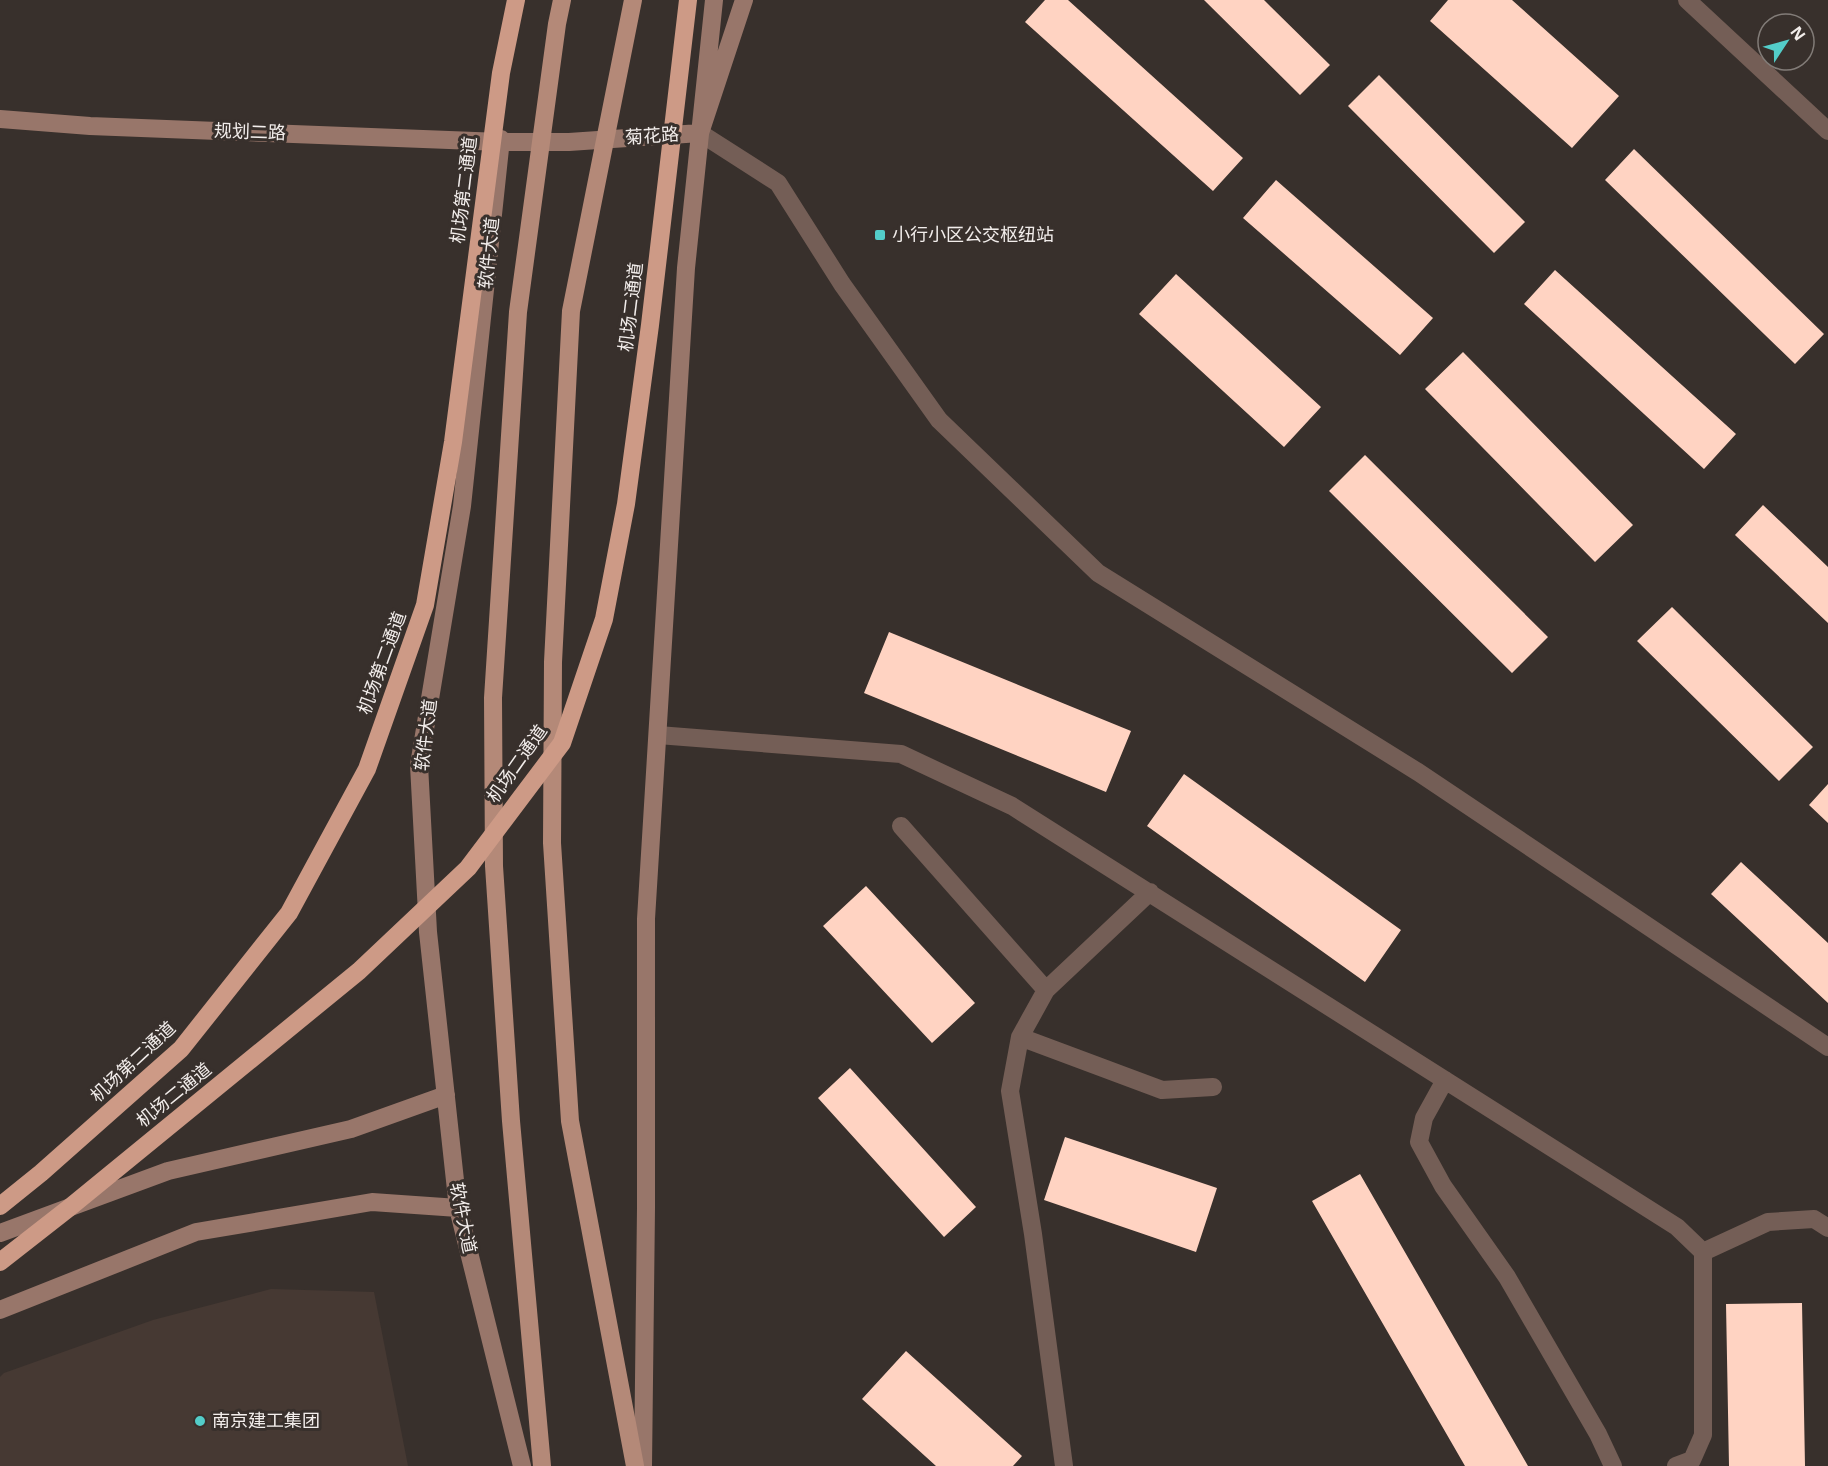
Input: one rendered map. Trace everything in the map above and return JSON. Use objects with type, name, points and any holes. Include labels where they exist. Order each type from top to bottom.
[{"type":"highway","name":"机场第二通道","points":[[0,1206],[41,1173],[181,1049],[289,913],[367,769],[425,605],[453,442],[501,73],[518,0]]},
{"type":"highway","name":"机场二通道","points":[[0,1262],[359,971],[468,868],[562,743],[604,619],[626,504],[650,325],[688,0]]},
{"type":"main road","name":"软件大道","points":[[542,1466],[511,1121],[494,866],[493,698],[518,312],[555,35],[562,0]]},
{"type":"main road","points":[[633,0],[571,311],[553,662],[552,832],[570,1121],[635,1466]]},
{"type":"street","name":"软件大道","points":[[518,0],[462,507],[419,765],[428,932],[458,1208],[522,1466]]},
{"type":"street","points":[[643,1466],[646,919],[686,267],[714,0]]},
{"type":"street","name":"菊花路","points":[[501,142],[569,142],[700,133],[744,0]]},
{"type":"street","points":[[1687,0],[1828,131]]},
{"type":"street","name":"规划二路","points":[[0,119],[90,126],[501,142]]},
{"type":"street","points":[[700,133],[778,183],[843,284],[939,420],[1098,573],[1418,772],[1828,1047]]},
{"type":"street","points":[[658,735],[901,754],[1012,806],[1677,1227],[1703,1252],[1703,1435],[1692,1460],[1676,1466]]},
{"type":"street","points":[[901,826],[1046,990]]},
{"type":"street","points":[[1064,1466],[1033,1234],[1010,1091],[1020,1037],[1046,990],[1150,892]]},
{"type":"street","points":[[1020,1037],[1162,1090],[1213,1087]]},
{"type":"street","points":[[1445,1080],[1424,1118],[1419,1142],[1443,1186],[1506,1277],[1598,1434],[1613,1466]]},
{"type":"street","points":[[0,1233],[168,1171],[351,1129],[446,1095]]},
{"type":"street","points":[[0,1310],[196,1232],[372,1202],[458,1208]]},
{"type":"street","points":[[1703,1252],[1768,1222],[1814,1219],[1828,1228]]},
{"type":"shaded area","name":"南京建工集团","points":[[271,1289],[374,1292],[408,1466],[0,1466],[0,1377],[4,1373],[153,1320]]},
{"type":"building","points":[[1045,0],[1068,0],[1243,158],[1213,191],[1025,22]]},
{"type":"building","points":[[1204,0],[1264,0],[1330,65],[1300,95]]},
{"type":"building","points":[[1448,0],[1512,0],[1619,96],[1572,148],[1430,21]]},
{"type":"building","points":[[1379,75],[1525,222],[1494,253],[1348,106]]},
{"type":"building","points":[[1634,149],[1824,334],[1795,364],[1605,180]]},
{"type":"building","points":[[1276,180],[1433,318],[1400,355],[1243,218]]},
{"type":"building","points":[[1555,270],[1736,434],[1704,469],[1524,304]]},
{"type":"building","points":[[1176,274],[1321,407],[1284,447],[1139,314]]},
{"type":"building","points":[[1463,352],[1633,525],[1595,562],[1425,389]]},
{"type":"building","points":[[1365,455],[1548,637],[1512,673],[1329,491]]},
{"type":"building","points":[[1763,505],[1828,567],[1828,623],[1735,535]]},
{"type":"building","points":[[1672,607],[1813,747],[1779,781],[1637,641]]},
{"type":"building","points":[[889,632],[1131,731],[1106,792],[864,693]]},
{"type":"building","points":[[1184,774],[1401,930],[1365,982],[1147,826]]},
{"type":"building","points":[[1828,784],[1828,823],[1809,805]]},
{"type":"building","points":[[1741,862],[1828,943],[1828,1003],[1711,894]]},
{"type":"building","points":[[866,886],[975,1003],[932,1043],[823,926]]},
{"type":"building","points":[[850,1068],[976,1207],[944,1237],[818,1098]]},
{"type":"building","points":[[1065,1137],[1217,1188],[1196,1252],[1044,1200]]},
{"type":"building","points":[[1360,1174],[1528,1466],[1465,1466],[1312,1201]]},
{"type":"building","points":[[1802,1303],[1805,1466],[1729,1466],[1726,1304]]},
{"type":"building","points":[[906,1351],[1022,1456],[1013,1466],[936,1466],[862,1399]]},
{"type":"place","name":"小行小区公交枢纽站","points":[[880,235]]},
{"type":"place","name":"南京建工集团","points":[[200,1421]]}]
